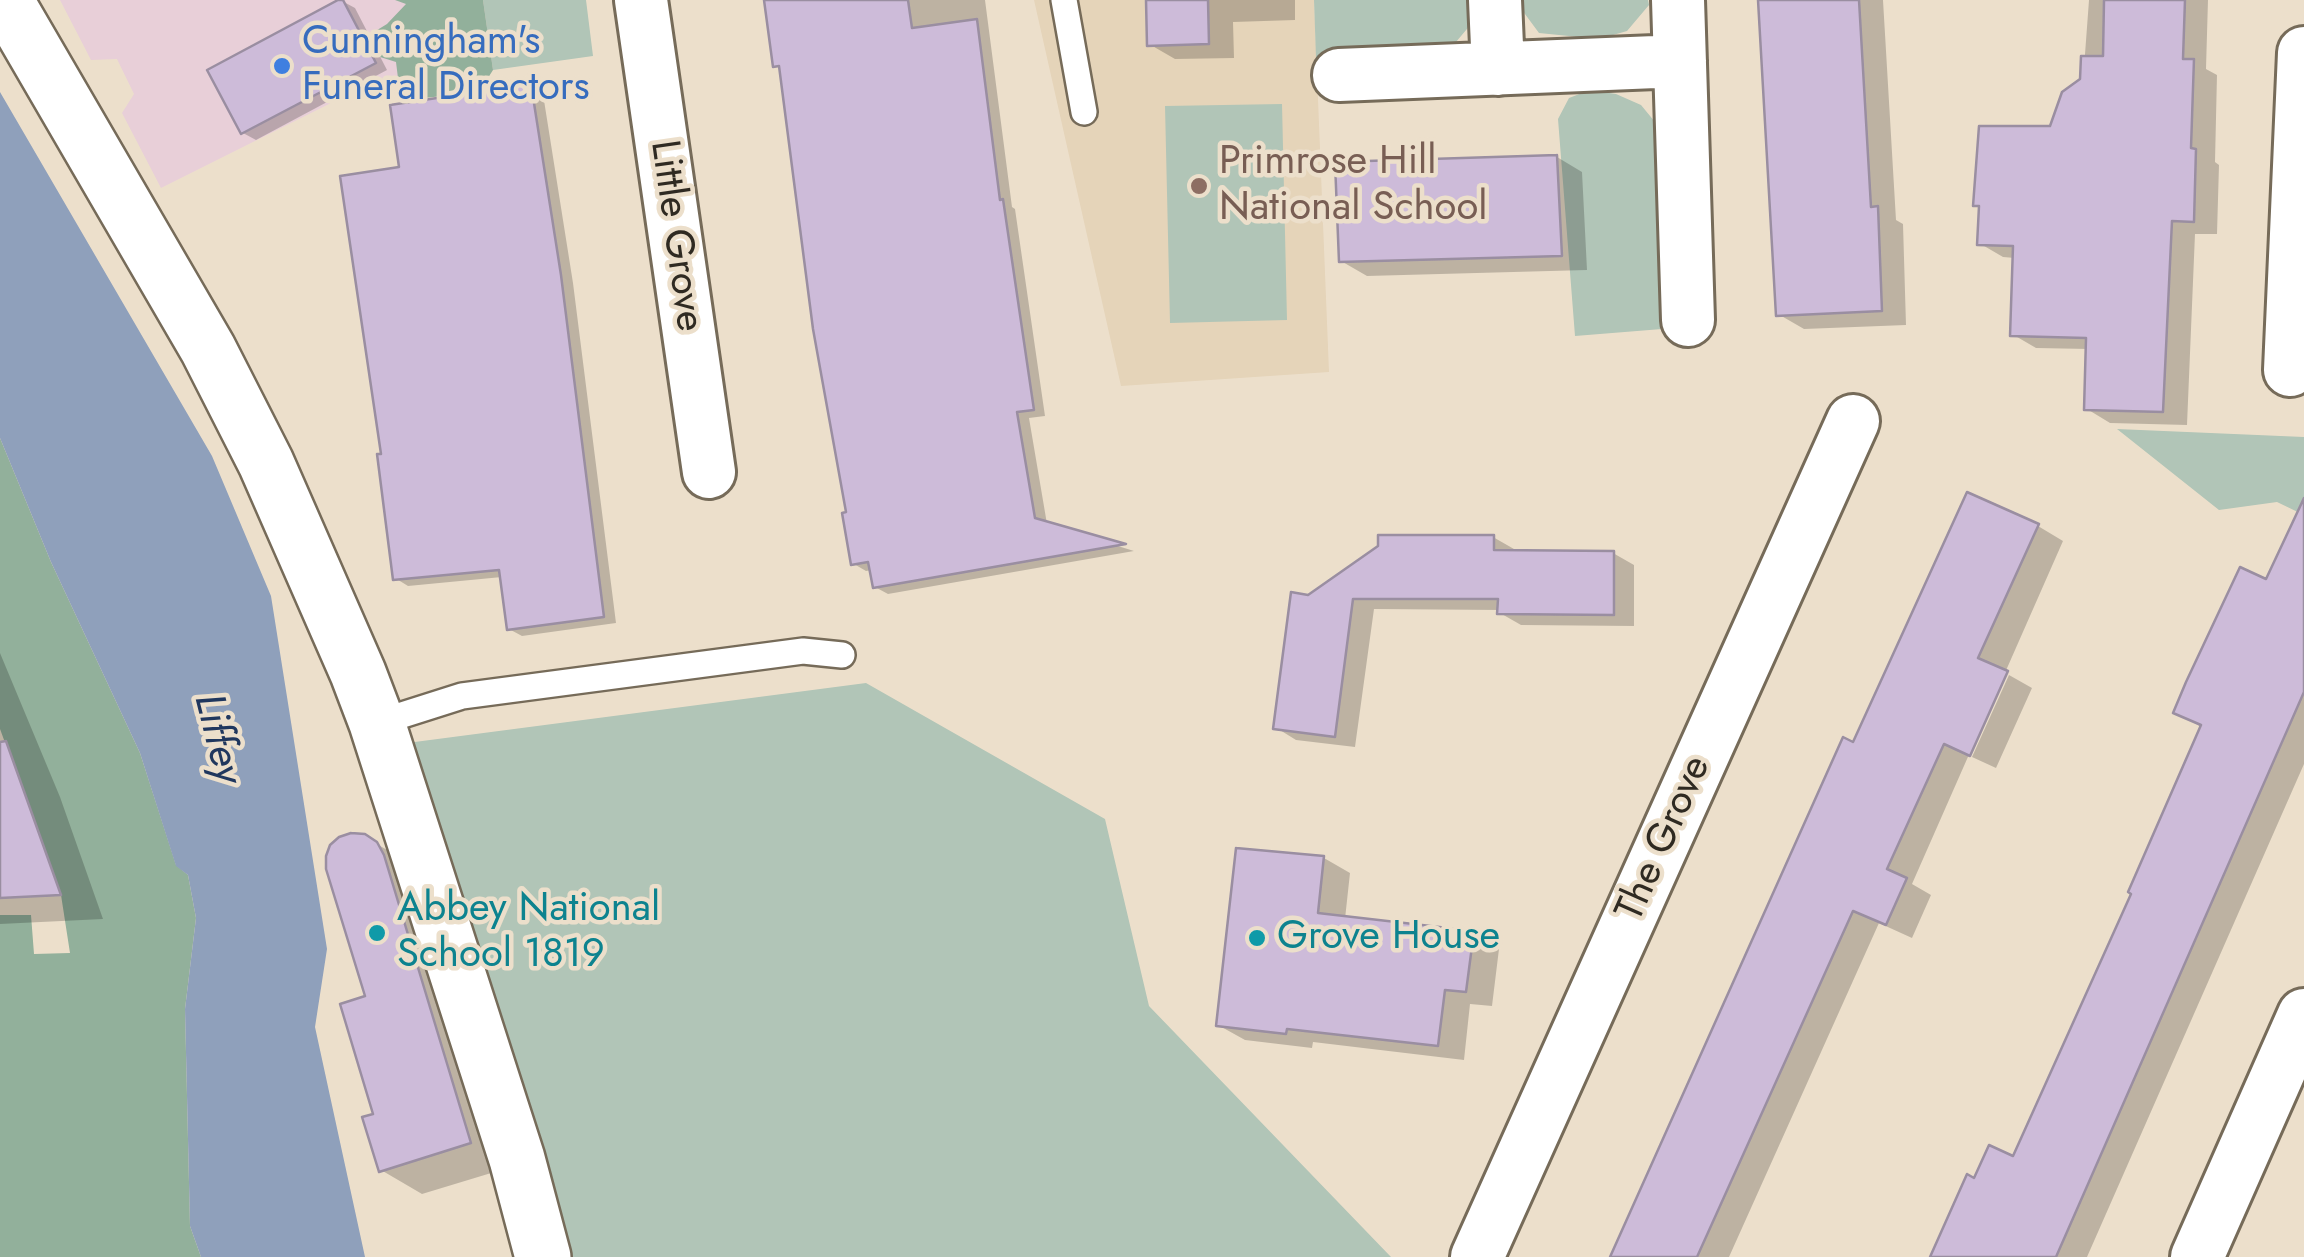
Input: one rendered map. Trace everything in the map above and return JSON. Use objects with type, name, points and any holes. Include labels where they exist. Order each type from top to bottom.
[{"type":"street","points":[[5,0],[208,348],[266,463],[358,674],[517,1160],[543,1257]]},
{"type":"street","name":"Little Grove","points":[[641,0],[709,472]]},
{"type":"street","points":[[1495,0],[1498,68]]},
{"type":"street","points":[[1678,0],[1688,320]]},
{"type":"street","points":[[2290,370],[2304,53]]},
{"type":"street","points":[[1339,75],[1680,61]]},
{"type":"street","name":"The Grove","points":[[1478,1257],[1853,420]]},
{"type":"street","points":[[2197,1257],[2304,1015]]},
{"type":"lane","points":[[1064,0],[1084,112]]},
{"type":"lane","points":[[377,723],[462,696],[803,650],[842,655]]},
{"type":"shaded area","points":[[60,0],[483,0],[493,70],[341,98],[161,188],[122,113],[134,94],[117,59],[91,60]]},
{"type":"shaded area","name":"Primrose Hill National School","points":[[1034,0],[1314,0],[1329,372],[1121,386]]},
{"type":"green space","points":[[395,0],[483,0],[493,70],[479,92],[406,100],[396,62],[377,56],[369,35],[387,24],[406,4]]},
{"type":"green space","points":[[483,0],[586,0],[593,56],[493,70]]},
{"type":"green space","points":[[1314,0],[1471,0],[1472,23],[1456,42],[1439,52],[1316,58]]},
{"type":"green space","points":[[1522,0],[1648,0],[1649,5],[1627,31],[1599,39],[1539,33],[1522,10]]},
{"type":"green space","points":[[1590,90],[1616,94],[1641,105],[1655,122],[1662,329],[1575,336],[1558,119],[1569,98]]},
{"type":"green space","points":[[1282,104],[1287,320],[1170,323],[1165,106]]},
{"type":"green space","points":[[2117,429],[2304,437],[2304,515],[2277,502],[2219,510]]},
{"type":"green space","points":[[0,438],[51,562],[140,753],[176,865],[188,875],[196,918],[185,1009],[190,1226],[201,1257],[0,1257],[0,915],[31,915],[34,954],[70,953],[61,895],[0,729]]},
{"type":"green space","points":[[866,683],[1105,819],[1149,1006],[1391,1257],[568,1257],[407,743]]},
{"type":"water","name":"Liffey","points":[[0,92],[212,456],[271,596],[327,949],[315,1027],[365,1257],[201,1257],[190,1226],[185,1009],[196,918],[188,875],[176,866],[140,753],[51,562],[0,438]]},
{"type":"building","name":"Cunningham's Funeral Directors","points":[[343,0],[376,63],[241,134],[207,70]]},
{"type":"building","points":[[764,0],[908,0],[912,28],[977,19],[1000,200],[1003,199],[1034,410],[1017,412],[1035,518],[1126,544],[873,588],[868,562],[851,565],[842,513],[846,512],[813,329],[779,66],[773,67]]},
{"type":"building","points":[[1146,0],[1208,0],[1209,44],[1147,46]]},
{"type":"building","points":[[1758,0],[1859,0],[1871,207],[1878,206],[1882,311],[1776,316]]},
{"type":"building","points":[[2104,0],[2185,0],[2183,59],[2194,59],[2194,222],[2172,221],[2163,412],[2084,410],[2086,338],[2010,336],[2013,246],[1977,245],[1979,206],[1973,206],[1979,126],[2050,126],[2062,92],[2080,79],[2081,56],[2103,56]]},
{"type":"building","points":[[531,84],[561,275],[604,617],[507,630],[499,570],[393,580],[377,454],[381,454],[340,176],[399,167],[390,105]]},
{"type":"building","points":[[1557,155],[1562,256],[1339,262],[1335,162]]},
{"type":"building","points":[[1967,492],[2039,524],[1978,658],[2008,671],[1970,756],[1944,744],[1887,869],[1907,878],[1886,925],[1853,911],[1697,1257],[1610,1257],[1843,737],[1853,742]]},
{"type":"building","points":[[2304,498],[2304,692],[2056,1257],[1930,1257],[1967,1174],[1974,1178],[1989,1145],[2013,1156],[2131,894],[2128,892],[2201,725],[2173,713],[2186,682],[2240,567],[2266,579]]},
{"type":"building","points":[[1378,535],[1494,535],[1494,550],[1614,551],[1614,615],[1497,614],[1498,599],[1353,599],[1335,737],[1273,729],[1291,592],[1308,595],[1378,546]]},
{"type":"building","points":[[6,741],[61,895],[0,898],[0,742]]},
{"type":"building","name":"Abbey National School 1819","points":[[351,833],[365,834],[377,842],[384,855],[471,1143],[379,1172],[362,1117],[373,1114],[340,1004],[365,996],[326,869],[330,845]]},
{"type":"building","points":[[1236,848],[1324,856],[1318,913],[1474,931],[1466,992],[1445,990],[1438,1046],[1287,1029],[1286,1034],[1216,1026]]},
{"type":"place","name":"Cunningham's Funeral Directors","points":[[282,66]]},
{"type":"place","name":"Primrose Hill National School","points":[[1199,186]]},
{"type":"place","name":"Abbey National School 1819","points":[[377,933]]},
{"type":"place","name":"Grove House","points":[[1257,938]]}]
